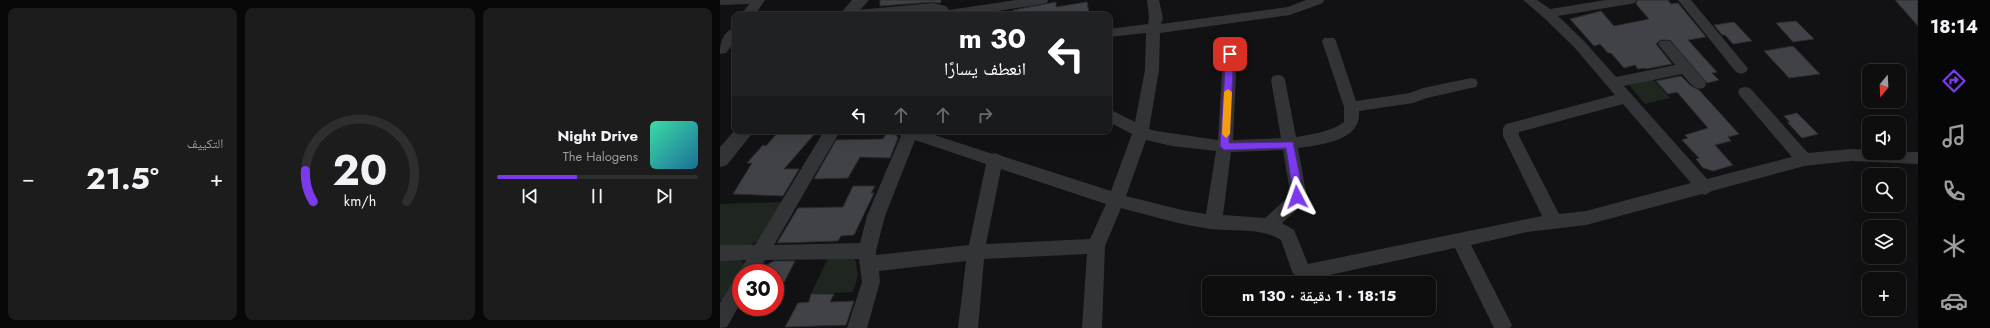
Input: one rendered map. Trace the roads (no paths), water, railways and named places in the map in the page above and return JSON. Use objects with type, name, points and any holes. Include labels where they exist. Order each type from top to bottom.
[{"type":"street","points":[[720,1],[752,0]]},
{"type":"street","points":[[750,12],[759,0]]},
{"type":"street","points":[[850,12],[861,0]]},
{"type":"street","points":[[965,12],[1042,0]]},
{"type":"street","points":[[1092,328],[1096,246],[1116,200],[1141,131],[1152,70],[1153,28],[1156,18],[1153,0]]},
{"type":"street","points":[[1112,33],[1165,28],[1290,11],[1318,0]]},
{"type":"street","points":[[1529,0],[1548,14],[1579,44],[1705,188]]},
{"type":"street","points":[[1548,14],[1627,0]]},
{"type":"street","points":[[1684,0],[1741,69]]},
{"type":"street","points":[[879,12],[933,7],[941,9],[944,12]]},
{"type":"street","points":[[720,50],[732,36]]},
{"type":"street","points":[[1112,116],[1156,137],[1224,146],[1290,144],[1335,135],[1344,131],[1351,124],[1351,107],[1329,41]]},
{"type":"street","points":[[1665,44],[1699,84]]},
{"type":"street","points":[[720,50],[732,50]]},
{"type":"street","points":[[1213,222],[1224,146],[1230,54]]},
{"type":"street","points":[[1613,83],[1685,68]]},
{"type":"street","points":[[1268,225],[1297,197],[1298,192],[1278,80]]},
{"type":"street","points":[[1351,107],[1413,98],[1423,93],[1471,83]]},
{"type":"street","points":[[1745,92],[1804,160]]},
{"type":"street","points":[[1554,222],[1512,136],[1511,128],[1626,98]]},
{"type":"street","points":[[720,160],[742,134]]},
{"type":"street","points":[[753,264],[830,134]]},
{"type":"street","points":[[857,328],[871,282],[868,257],[876,216],[906,134]]},
{"type":"street","points":[[914,134],[995,159],[1116,200],[1182,217],[1213,222],[1268,225],[1288,235],[1299,268],[1306,272],[1527,225],[1586,218],[1705,188],[1804,160],[1851,155],[1918,158]]},
{"type":"street","points":[[968,328],[976,252],[995,159]]},
{"type":"street","points":[[1459,239],[1502,325]]},
{"type":"street","points":[[720,253],[760,252],[868,257],[1096,246]]},
{"type":"street","points":[[720,320],[732,300]]}]
